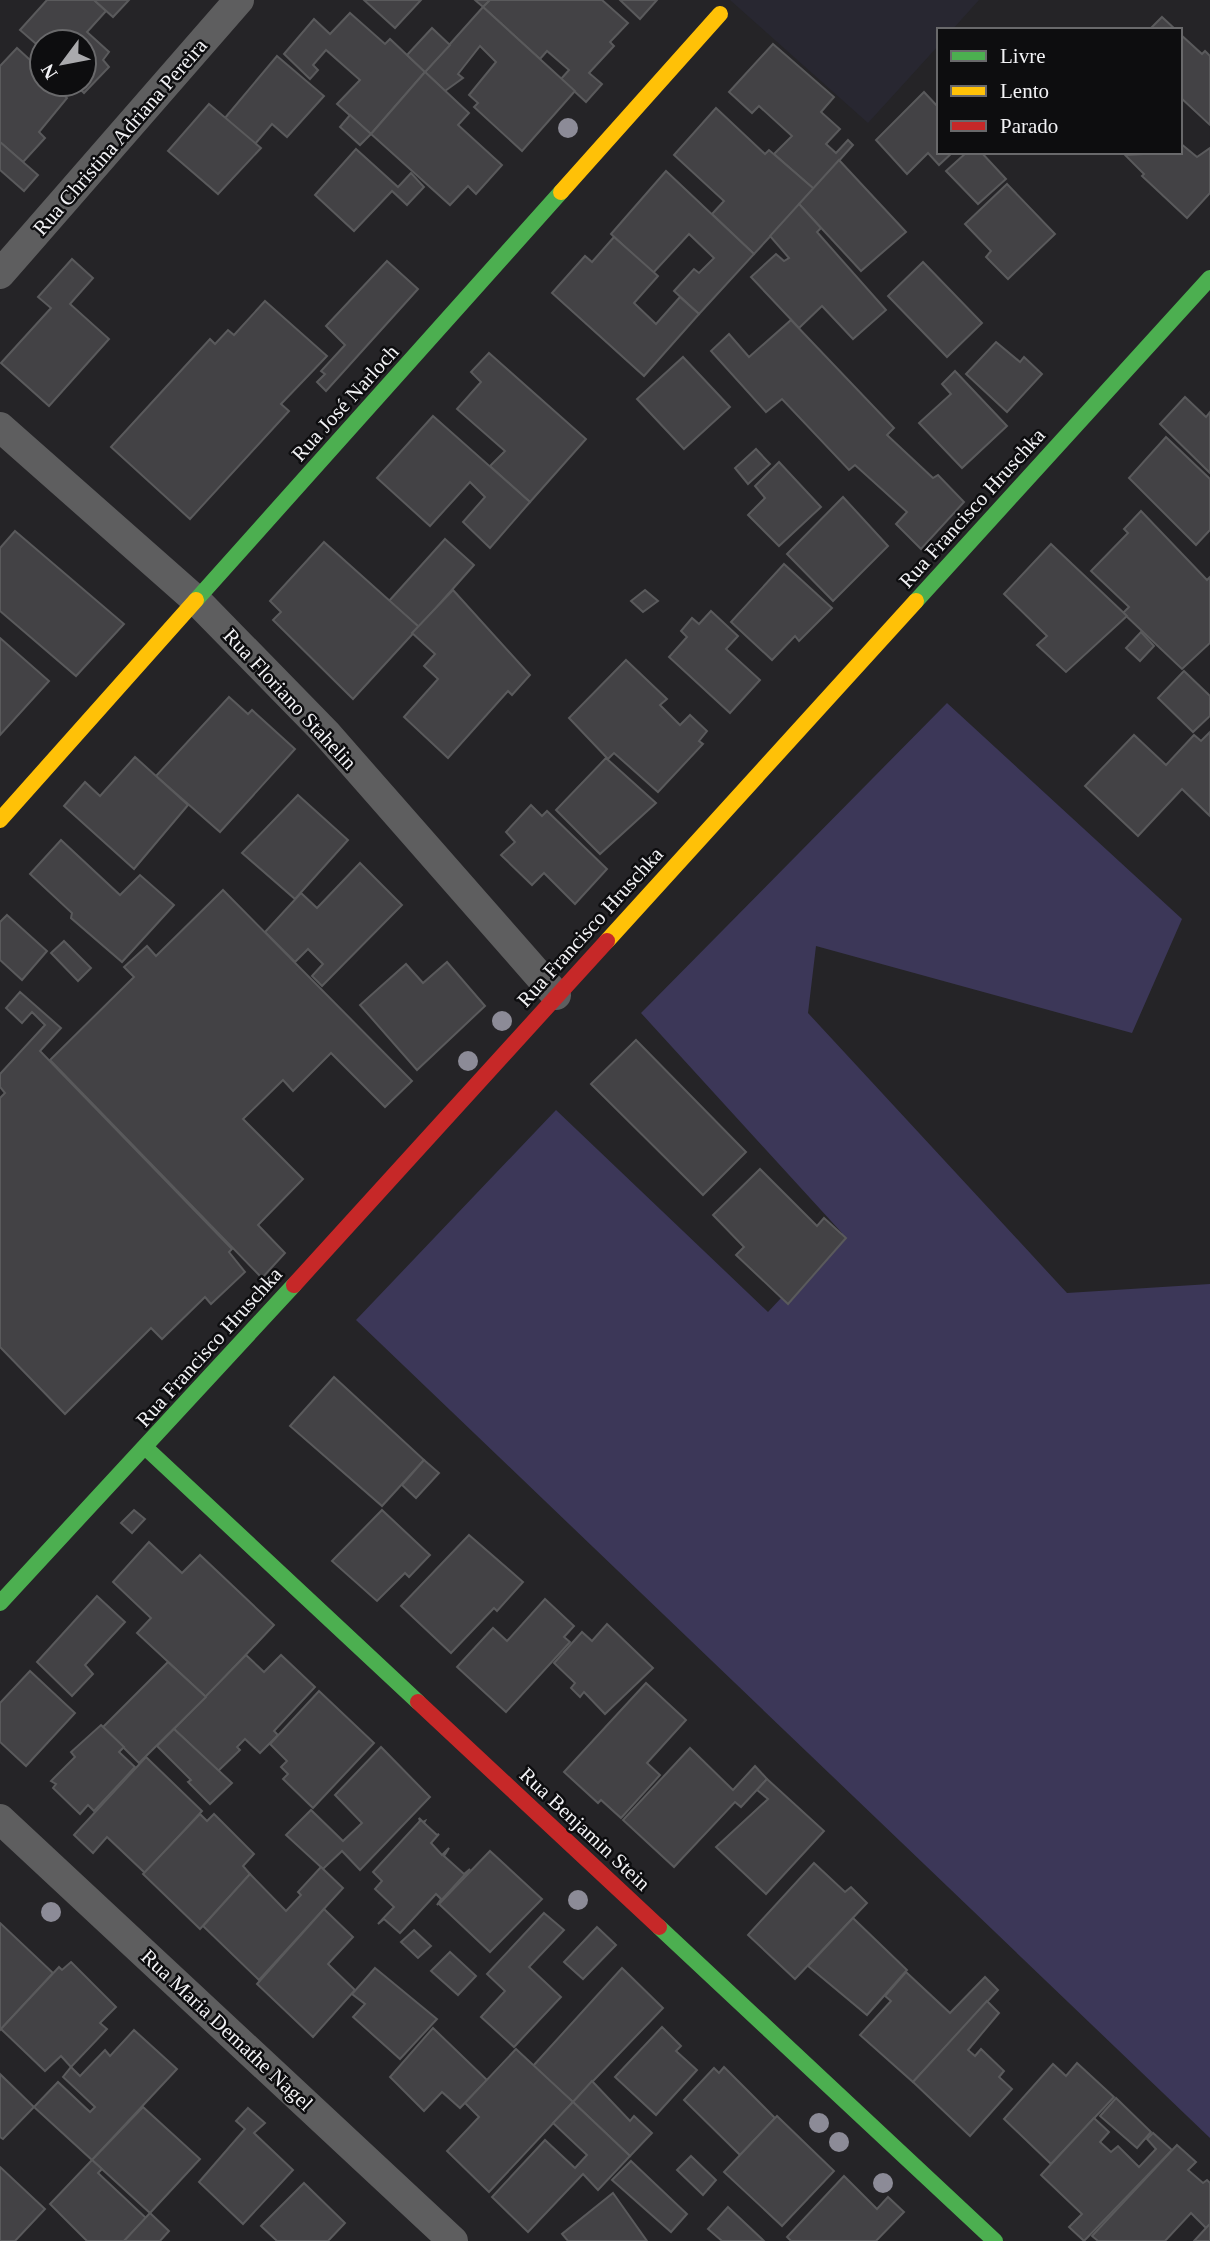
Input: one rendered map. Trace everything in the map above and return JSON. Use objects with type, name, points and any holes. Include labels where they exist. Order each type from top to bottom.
[{"type":"street","name":"Rua Christina Adriana Pereira","points":[[0,274],[239,0]]},
{"type":"street","name":"Rua José Narloch","points":[[0,820],[720,14]]},
{"type":"street","name":"Rua Francisco Hruschka","points":[[0,1603],[146,1448],[1210,278]]},
{"type":"street","name":"Rua Floriano Stahelin","points":[[0,427],[197,601],[326,733],[556,995]]},
{"type":"street","name":"Rua Benjamin Stein","points":[[146,1448],[995,2241]]},
{"type":"street","name":"Rua Maria Demathe Nagel","points":[[0,1819],[453,2241]]},
{"type":"shaded area","points":[[730,0],[979,0],[954,28],[937,28],[937,47],[868,123]]},
{"type":"shaded area","points":[[947,703],[1182,919],[1132,1033],[816,946],[808,1013],[1067,1293],[1210,1284],[1210,2138],[356,1320],[556,1110],[768,1312],[842,1233],[641,1013]]},
{"type":"building","points":[[47,0],[94,0],[106,11],[91,28],[28,28],[28,37],[20,30]]},
{"type":"building","points":[[94,0],[129,0],[113,17]]},
{"type":"building","points":[[364,0],[421,0],[395,28]]},
{"type":"building","points":[[475,0],[490,0],[483,7]]},
{"type":"building","points":[[490,0],[602,0],[628,23],[610,42],[614,46],[589,73],[602,84],[586,102],[561,79],[569,70],[547,51],[540,59],[483,7]]},
{"type":"building","points":[[620,0],[657,0],[640,19]]},
{"type":"building","points":[[483,7],[575,91],[522,151],[474,107],[478,103],[469,95],[496,62],[480,46],[458,74],[463,78],[445,91],[425,72]]},
{"type":"building","points":[[350,13],[385,44],[390,39],[425,72],[371,134],[337,104],[360,80],[326,50],[313,65],[318,70],[310,79],[284,54],[314,19],[330,34]]},
{"type":"building","points":[[1162,17],[1174,28],[1151,28]]},
{"type":"building","points":[[432,28],[450,45],[425,72],[407,55]]},
{"type":"building","points":[[1182,36],[1202,54],[1205,51],[1210,56],[1210,125],[1182,99]]},
{"type":"building","points":[[98,42],[109,52],[103,60],[109,67],[98,78]]},
{"type":"building","points":[[773,44],[834,97],[821,112],[840,129],[826,144],[836,153],[848,140],[853,145],[814,189],[774,154],[792,136],[759,106],[752,113],[729,92]]},
{"type":"building","points":[[17,48],[28,58],[28,98],[67,98],[39,132],[45,138],[23,162],[0,142],[0,66]]},
{"type":"building","points":[[277,56],[324,96],[287,137],[272,124],[255,144],[225,118]]},
{"type":"building","points":[[425,72],[469,113],[458,125],[502,165],[476,194],[468,186],[450,205],[371,134]]},
{"type":"building","points":[[924,92],[937,106],[937,154],[951,154],[939,165],[928,153],[907,174],[876,140]]},
{"type":"building","points":[[209,104],[261,148],[218,194],[168,151]]},
{"type":"building","points":[[716,108],[765,154],[769,150],[814,189],[754,254],[712,214],[724,201],[674,155]]},
{"type":"building","points":[[350,115],[371,134],[360,145],[340,127]]},
{"type":"building","points":[[0,142],[38,175],[24,191],[0,170]]},
{"type":"building","points":[[1182,145],[1197,157],[1210,148],[1210,193],[1187,218],[1142,176],[1144,174],[1125,155],[1182,154]]},
{"type":"building","points":[[356,149],[398,187],[411,173],[424,187],[407,205],[392,191],[354,231],[315,195]]},
{"type":"building","points":[[965,154],[983,154],[1006,179],[978,204],[946,171]]},
{"type":"building","points":[[839,160],[906,232],[861,271],[799,204]]},
{"type":"building","points":[[666,171],[754,254],[699,314],[674,291],[694,269],[699,273],[714,258],[689,234],[653,273],[611,234]]},
{"type":"building","points":[[1007,184],[1055,234],[1008,279],[986,257],[991,251],[965,224]]},
{"type":"building","points":[[799,204],[821,228],[817,232],[886,310],[853,339],[822,306],[799,328],[751,277],[776,254],[784,261],[789,258],[770,236]]},
{"type":"building","points":[[614,237],[658,276],[634,303],[656,324],[680,297],[699,314],[644,376],[552,293],[585,256],[592,262]]},
{"type":"building","points":[[72,259],[93,278],[70,304],[109,339],[49,406],[1,363],[51,308],[38,297]]},
{"type":"building","points":[[387,261],[418,289],[326,391],[317,382],[325,374],[321,371],[345,345],[326,326]]},
{"type":"building","points":[[923,262],[982,323],[947,357],[888,296]]},
{"type":"building","points":[[265,301],[327,356],[281,404],[289,411],[190,519],[111,447],[210,339],[215,344],[228,330],[234,335]]},
{"type":"building","points":[[791,320],[894,428],[887,435],[933,478],[938,475],[964,502],[921,549],[896,524],[907,512],[855,465],[849,470],[782,399],[766,412],[711,351],[729,334],[749,357]]},
{"type":"building","points":[[996,342],[1020,362],[1024,357],[1042,374],[1007,412],[966,374]]},
{"type":"building","points":[[489,353],[586,439],[530,502],[490,466],[505,451],[457,409],[481,382],[471,372]]},
{"type":"building","points":[[683,357],[730,407],[684,449],[637,399]]},
{"type":"building","points":[[955,371],[1007,426],[962,468],[919,423],[951,394],[942,384]]},
{"type":"building","points":[[1185,397],[1206,417],[1210,412],[1210,473],[1160,424]]},
{"type":"building","points":[[433,416],[530,502],[490,548],[463,522],[485,497],[470,482],[430,526],[377,478]]},
{"type":"building","points":[[1166,437],[1210,479],[1210,530],[1196,545],[1129,478]]},
{"type":"building","points":[[756,449],[770,464],[748,484],[735,468]]},
{"type":"building","points":[[779,462],[821,507],[779,546],[748,515],[765,498],[755,486]]},
{"type":"building","points":[[843,497],[888,546],[833,601],[787,554]]},
{"type":"building","points":[[1141,511],[1207,580],[1210,577],[1210,643],[1182,669],[1123,613],[1129,607],[1091,571],[1128,533],[1124,529]]},
{"type":"building","points":[[15,531],[124,624],[76,676],[0,611],[0,548]]},
{"type":"building","points":[[445,539],[474,565],[419,627],[389,601]]},
{"type":"building","points":[[324,542],[419,627],[353,699],[273,620],[281,612],[270,601]]},
{"type":"building","points":[[1051,544],[1127,616],[1066,672],[1037,645],[1047,636],[1004,594]]},
{"type":"building","points":[[784,564],[832,608],[799,641],[795,636],[772,660],[731,622]]},
{"type":"building","points":[[453,590],[530,675],[512,695],[508,691],[448,758],[404,717],[438,679],[424,666],[435,654],[412,633]]},
{"type":"building","points":[[645,590],[658,601],[643,612],[631,601]]},
{"type":"building","points":[[711,611],[738,636],[726,649],[760,680],[730,713],[669,657],[687,637],[681,631],[692,618],[699,624]]},
{"type":"building","points":[[1141,632],[1154,646],[1140,661],[1126,648]]},
{"type":"building","points":[[0,638],[49,681],[0,735]]},
{"type":"building","points":[[626,660],[667,699],[660,705],[680,725],[690,715],[707,731],[699,741],[703,744],[658,792],[614,753],[608,759],[569,718]]},
{"type":"building","points":[[1184,671],[1210,696],[1210,716],[1193,732],[1158,698]]},
{"type":"building","points":[[229,697],[248,714],[252,710],[295,749],[220,832],[156,776]]},
{"type":"building","points":[[1210,732],[1210,816],[1182,789],[1138,836],[1085,786],[1134,735],[1166,765],[1194,735],[1201,741]]},
{"type":"building","points":[[135,757],[188,805],[134,869],[64,806],[85,782],[100,796]]},
{"type":"building","points":[[606,758],[656,803],[600,854],[556,810]]},
{"type":"building","points":[[298,795],[348,840],[295,899],[242,853]]},
{"type":"building","points":[[531,805],[542,816],[547,811],[607,869],[575,904],[544,873],[532,885],[501,855],[515,842],[506,832]]},
{"type":"building","points":[[61,840],[120,895],[140,875],[174,905],[122,962],[71,918],[72,913],[30,874]]},
{"type":"building","points":[[360,863],[402,905],[322,986],[312,976],[323,964],[308,949],[295,962],[265,932],[301,893],[317,908]]},
{"type":"building","points":[[223,890],[412,1081],[385,1107],[331,1053],[293,1091],[283,1080],[243,1119],[303,1179],[258,1225],[285,1253],[262,1278],[50,1060],[134,977],[124,967],[147,946],[156,956]]},
{"type":"building","points":[[7,915],[47,951],[22,980],[0,960],[0,922]]},
{"type":"building","points":[[64,941],[91,968],[78,981],[51,953]]},
{"type":"building","points":[[447,962],[485,1006],[417,1070],[360,1005],[406,964],[423,983]]},
{"type":"building","points":[[20,992],[61,1028],[40,1051],[232,1249],[229,1252],[245,1272],[211,1304],[205,1297],[162,1339],[151,1328],[65,1414],[0,1347],[0,1098],[5,1093],[0,1087],[0,1074],[45,1025],[32,1012],[22,1023],[6,1008]]},
{"type":"building","points":[[636,1040],[746,1152],[703,1195],[591,1084]]},
{"type":"building","points":[[760,1169],[817,1226],[824,1218],[846,1238],[788,1304],[736,1255],[744,1247],[713,1215]]},
{"type":"building","points":[[334,1377],[424,1460],[382,1506],[290,1426]]},
{"type":"building","points":[[424,1460],[439,1473],[416,1498],[402,1485]]},
{"type":"building","points":[[134,1510],[145,1519],[132,1533],[121,1523]]},
{"type":"building","points":[[382,1510],[430,1555],[409,1577],[405,1573],[377,1601],[332,1561]]},
{"type":"building","points":[[469,1535],[523,1582],[497,1611],[494,1608],[451,1653],[401,1606]]},
{"type":"building","points":[[149,1542],[182,1573],[200,1555],[274,1625],[206,1697],[137,1633],[151,1618],[113,1582]]},
{"type":"building","points":[[97,1596],[125,1622],[85,1665],[93,1674],[72,1696],[37,1662]]},
{"type":"building","points":[[545,1599],[574,1626],[564,1637],[570,1642],[506,1712],[457,1667],[493,1628],[507,1641]]},
{"type":"building","points":[[607,1624],[653,1668],[605,1714],[584,1692],[580,1697],[571,1688],[575,1683],[554,1663],[582,1632],[592,1641]]},
{"type":"building","points":[[246,1655],[264,1672],[281,1655],[315,1687],[274,1731],[278,1735],[260,1753],[245,1739],[237,1747],[240,1750],[218,1771],[174,1729]]},
{"type":"building","points":[[168,1662],[206,1697],[139,1763],[103,1727]]},
{"type":"building","points":[[30,1671],[75,1713],[26,1766],[0,1742],[0,1703]]},
{"type":"building","points":[[646,1683],[686,1720],[647,1763],[660,1775],[621,1818],[601,1800],[598,1803],[564,1772]]},
{"type":"building","points":[[319,1691],[374,1743],[313,1808],[283,1779],[288,1774],[281,1767],[287,1761],[270,1744]]},
{"type":"building","points":[[101,1725],[124,1747],[119,1752],[135,1767],[94,1811],[88,1805],[80,1814],[53,1788],[56,1784],[51,1781],[75,1757],[71,1752]]},
{"type":"building","points":[[174,1729],[232,1783],[210,1804],[188,1782],[191,1780],[157,1746]]},
{"type":"building","points":[[381,1747],[430,1797],[360,1870],[342,1851],[323,1869],[286,1835],[311,1810],[343,1841],[362,1823],[335,1795]]},
{"type":"building","points":[[690,1748],[733,1790],[755,1766],[767,1779],[741,1807],[735,1802],[674,1867],[623,1820]]},
{"type":"building","points":[[146,1757],[202,1811],[145,1873],[107,1837],[93,1853],[74,1835]]},
{"type":"building","points":[[767,1779],[824,1831],[766,1894],[716,1847],[768,1799],[757,1790]]},
{"type":"building","points":[[200,1814],[207,1821],[214,1814],[254,1854],[243,1866],[250,1874],[200,1929],[143,1874]]},
{"type":"building","points":[[419,1818],[439,1834],[431,1843],[442,1855],[449,1848],[444,1856],[464,1874],[470,1869],[437,1905],[441,1899],[436,1894],[400,1933],[384,1919],[378,1924],[394,1907],[375,1889],[382,1881],[373,1872],[420,1821]]},
{"type":"building","points":[[490,1851],[542,1899],[490,1952],[439,1904]]},
{"type":"building","points":[[814,1863],[845,1892],[851,1887],[867,1903],[795,1979],[748,1935]]},
{"type":"building","points":[[321,1867],[343,1888],[259,1980],[203,1926],[250,1874],[286,1911],[301,1895],[298,1892]]},
{"type":"building","points":[[324,1909],[353,1937],[328,1964],[355,1990],[313,2037],[257,1984]]},
{"type":"building","points":[[544,1913],[564,1930],[529,1967],[561,1997],[514,2047],[481,2017],[505,1991],[487,1974]]},
{"type":"building","points":[[853,1918],[907,1970],[867,2015],[808,1966]]},
{"type":"building","points":[[0,1923],[53,1973],[0,2030]]},
{"type":"building","points":[[597,1927],[616,1945],[583,1979],[564,1962]]},
{"type":"building","points":[[414,1930],[431,1946],[418,1958],[401,1942]]},
{"type":"building","points":[[450,1952],[476,1976],[458,1995],[431,1971]]},
{"type":"building","points":[[71,1962],[116,2007],[100,2023],[107,2029],[71,2067],[61,2056],[45,2071],[1,2029],[59,1967],[62,1970]]},
{"type":"building","points":[[375,1968],[437,2019],[400,2059],[353,2017],[365,2004],[352,1994]]},
{"type":"building","points":[[622,1968],[663,2008],[573,2102],[533,2066]]},
{"type":"building","points":[[906,1972],[950,2013],[985,1977],[998,1990],[913,2082],[860,2035],[891,2001],[885,1996]]},
{"type":"building","points":[[987,2001],[999,2013],[968,2050],[975,2056],[981,2049],[1004,2071],[999,2077],[1012,2089],[970,2136],[913,2082]]},
{"type":"building","points":[[662,2027],[681,2046],[676,2051],[697,2070],[656,2115],[615,2077]]},
{"type":"building","points":[[433,2028],[487,2080],[460,2108],[442,2092],[424,2111],[390,2077]]},
{"type":"building","points":[[134,2030],[177,2069],[92,2160],[34,2107],[58,2082],[90,2112],[95,2107],[63,2077],[71,2067],[80,2076],[105,2050],[110,2056]]},
{"type":"building","points":[[516,2049],[573,2102],[489,2192],[447,2151],[479,2117],[465,2103]]},
{"type":"building","points":[[1077,2063],[1114,2097],[1051,2164],[1004,2119],[1053,2064],[1066,2076]]},
{"type":"building","points":[[724,2067],[775,2118],[740,2155],[684,2100],[714,2068],[719,2073]]},
{"type":"building","points":[[0,2074],[34,2107],[3,2139],[0,2137]]},
{"type":"building","points":[[592,2081],[630,2121],[634,2116],[652,2133],[630,2156],[573,2102]]},
{"type":"building","points":[[1116,2098],[1151,2132],[1137,2148],[1100,2116]]},
{"type":"building","points":[[573,2102],[630,2156],[598,2190],[583,2174],[528,2232],[492,2197],[545,2140],[575,2168],[587,2155],[553,2123]]},
{"type":"building","points":[[143,2107],[200,2159],[150,2213],[92,2160]]},
{"type":"building","points":[[248,2108],[265,2123],[254,2133],[293,2170],[243,2224],[199,2182],[245,2129],[236,2121]]},
{"type":"building","points":[[777,2116],[834,2171],[782,2226],[724,2172]]},
{"type":"building","points":[[1094,2118],[1109,2132],[1100,2142],[1111,2152],[1118,2146],[1139,2167],[1156,2149],[1147,2139],[1153,2133],[1172,2150],[1084,2241],[1069,2227],[1082,2214],[1041,2175]]},
{"type":"building","points":[[1177,2145],[1196,2162],[1188,2170],[1203,2183],[1207,2180],[1210,2183],[1210,2224],[1206,2228],[1191,2213],[1165,2241],[1098,2241],[1092,2236]]},
{"type":"building","points":[[691,2156],[716,2180],[703,2195],[677,2170]]},
{"type":"building","points":[[92,2160],[102,2169],[98,2173],[146,2218],[124,2241],[87,2241],[50,2204]]},
{"type":"building","points":[[631,2161],[687,2214],[671,2232],[612,2180]]},
{"type":"building","points":[[0,2167],[45,2209],[15,2241],[0,2241]]},
{"type":"building","points":[[844,2176],[877,2209],[888,2197],[904,2212],[876,2241],[791,2241],[787,2237]]},
{"type":"building","points":[[304,2183],[345,2223],[328,2241],[277,2241],[261,2226]]},
{"type":"building","points":[[613,2193],[647,2241],[568,2241],[562,2234]]},
{"type":"building","points":[[728,2207],[764,2241],[722,2241],[708,2229]]},
{"type":"building","points":[[150,2213],[169,2231],[160,2241],[124,2241]]},
{"type":"building","points":[[1210,2224],[1210,2241],[1194,2241],[1206,2228]]},
{"type":"traffic: fast","points":[[196,600],[561,192]]},
{"type":"traffic: fast","points":[[916,601],[1210,278]]},
{"type":"traffic: fast","points":[[0,1603],[294,1285]]},
{"type":"traffic: fast","points":[[146,1448],[418,1702]]},
{"type":"traffic: fast","points":[[659,1927],[995,2241]]},
{"type":"traffic: slow","points":[[561,192],[720,14]]},
{"type":"traffic: slow","points":[[0,820],[196,600]]},
{"type":"traffic: slow","points":[[607,941],[916,601]]},
{"type":"traffic: jam","points":[[294,1285],[607,941]]},
{"type":"traffic: jam","points":[[418,1702],[659,1927]]}]
